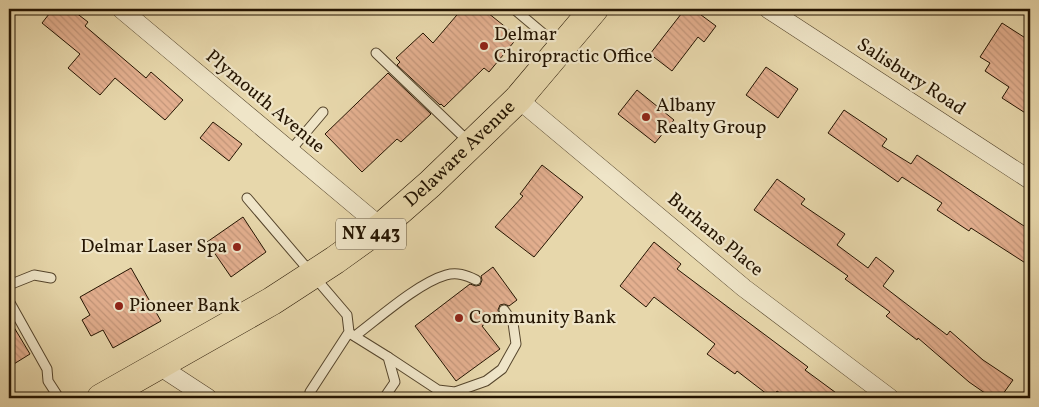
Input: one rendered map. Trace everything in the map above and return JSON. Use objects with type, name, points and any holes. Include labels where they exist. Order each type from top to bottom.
[{"type":"main road","name":"Delaware Avenue","points":[[101,398],[272,301],[381,227],[426,188],[518,99],[593,9]]},
{"type":"street","name":"Plymouth Avenue","points":[[121,9],[381,227]]},
{"type":"street","name":"Salisbury Road","points":[[768,9],[1030,180]]},
{"type":"street","name":"Burhans Place","points":[[518,99],[744,288],[890,398]]},
{"type":"street","points":[[159,366],[208,398]]},
{"type":"lane","points":[[514,9],[561,48]]},
{"type":"lane","points":[[376,53],[471,144]]},
{"type":"lane","points":[[290,151],[323,112]]},
{"type":"lane","points":[[247,198],[347,315],[352,334],[438,390],[455,392],[486,381],[502,368],[516,344],[513,323],[504,310]]},
{"type":"lane","points":[[313,398],[310,392],[352,334],[422,286],[446,275],[464,274],[476,280]]},
{"type":"lane","points":[[9,285],[34,275],[51,278]]},
{"type":"lane","points":[[9,301],[47,369],[48,381],[59,398]]},
{"type":"lane","points":[[384,398],[394,382],[388,357]]},
{"type":"building","points":[[53,9],[71,9],[88,22],[85,26],[146,78],[151,72],[183,100],[165,120],[115,78],[100,95],[68,68],[80,54],[42,23]]},
{"type":"building","points":[[462,9],[483,9],[518,37],[489,72],[484,68],[444,107],[397,65],[400,62],[396,58],[423,33],[433,43]]},
{"type":"building","points":[[685,9],[693,9],[716,26],[704,42],[698,37],[672,71],[650,54]]},
{"type":"building","points":[[1002,23],[1030,41],[1030,116],[1002,98],[1009,87],[985,71],[990,63],[980,57]]},
{"type":"building","points":[[766,67],[798,89],[778,118],[746,95]]},
{"type":"building","points":[[388,73],[431,114],[401,142],[397,139],[362,172],[325,134]]},
{"type":"building","name":"Albany Realty Group","points":[[637,90],[674,120],[655,143],[618,114]]},
{"type":"building","points":[[844,110],[887,139],[882,146],[911,164],[917,155],[1030,230],[1030,266],[971,228],[969,231],[937,210],[942,203],[902,177],[898,182],[828,133]]},
{"type":"building","points":[[213,122],[242,144],[229,161],[200,138]]},
{"type":"building","points":[[542,165],[583,197],[534,257],[495,227],[523,196],[520,194]]},
{"type":"building","points":[[777,179],[805,199],[801,204],[845,234],[837,245],[868,268],[876,257],[894,271],[883,286],[947,335],[950,331],[983,360],[1013,380],[1000,398],[992,398],[969,382],[918,338],[917,340],[886,316],[890,312],[845,279],[848,276],[754,210]]},
{"type":"building","name":"Delmar Laser Spa","points":[[243,217],[266,252],[231,277],[207,242]]},
{"type":"building","points":[[654,242],[681,264],[677,269],[808,367],[805,370],[843,398],[787,398],[777,391],[772,398],[737,371],[735,374],[707,354],[715,344],[654,297],[646,307],[620,286]]},
{"type":"building","name":"Community Bank","points":[[493,267],[517,300],[509,306],[500,305],[499,314],[482,326],[500,349],[456,381],[415,326],[470,284],[480,285],[481,276]]},
{"type":"building","name":"Pioneer Bank","points":[[131,268],[161,321],[113,348],[103,330],[91,336],[82,320],[90,315],[80,297]]},
{"type":"building","points":[[9,319],[30,354],[9,367]]},
{"type":"place","name":"Delmar Chiropractic Office","points":[[484,46]]},
{"type":"place","name":"Albany Realty Group","points":[[646,117]]},
{"type":"place","name":"Delmar Laser Spa","points":[[237,247]]},
{"type":"place","name":"Pioneer Bank","points":[[119,306]]},
{"type":"place","name":"Community Bank","points":[[459,318]]}]
